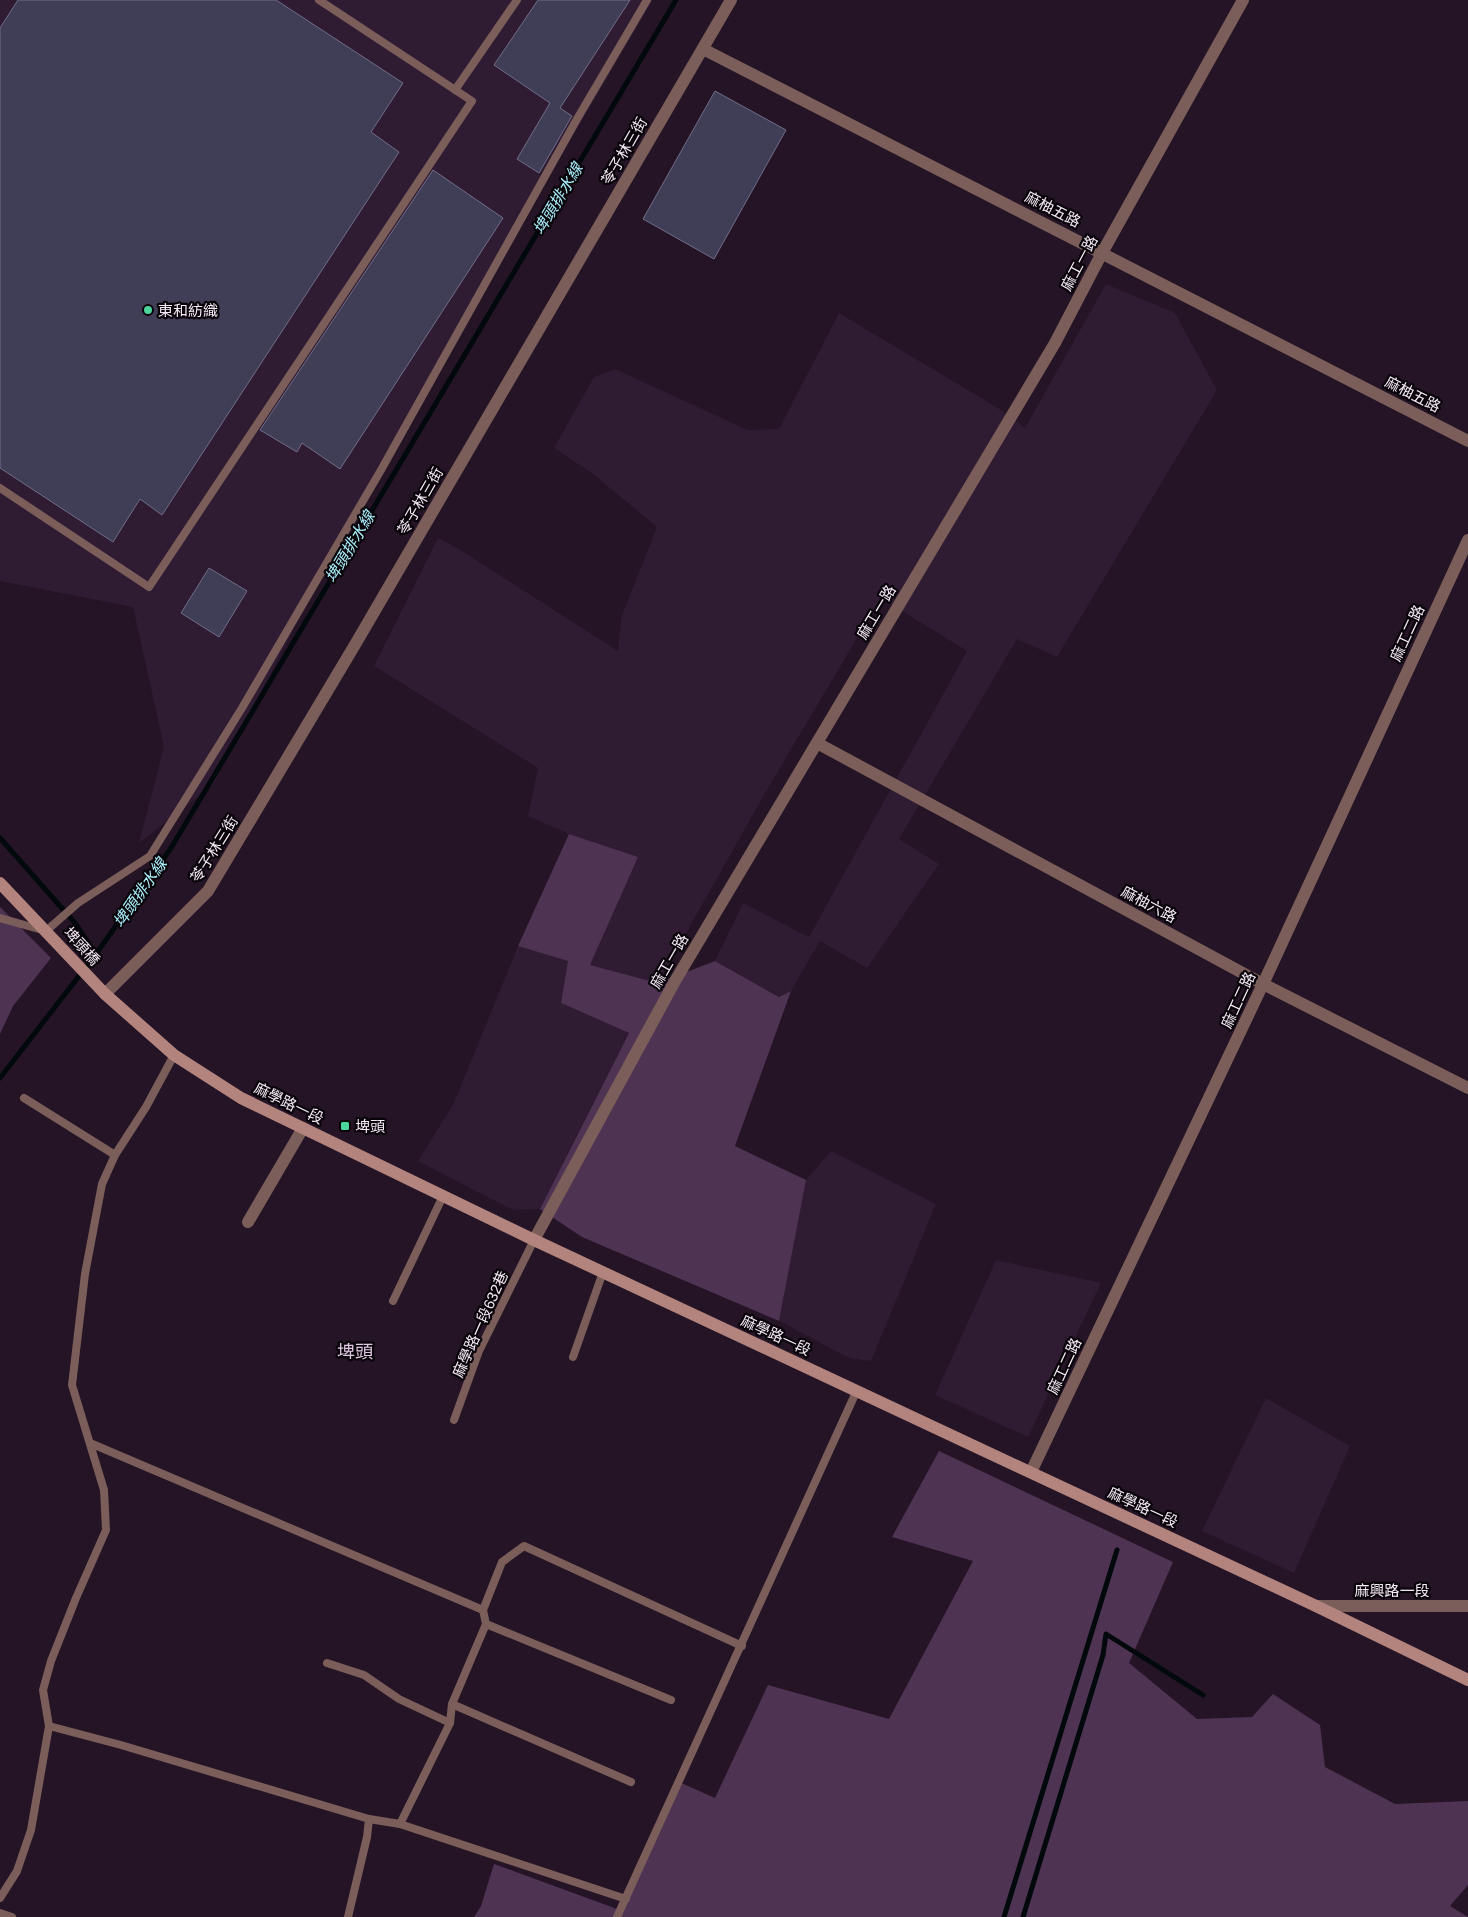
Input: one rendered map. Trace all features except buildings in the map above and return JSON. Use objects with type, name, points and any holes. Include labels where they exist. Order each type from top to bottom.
[{"type":"main road","points":[[0,883],[46,931]]},
{"type":"main road","name":"埤頭橋","points":[[46,931],[94,983]]},
{"type":"main road","name":"麻學路一段","points":[[94,983],[174,1055],[241,1098],[534,1240],[1316,1606],[1468,1680]]},
{"type":"street","name":"苓子林三街","points":[[105,994],[208,891],[356,644],[731,0]]},
{"type":"street","name":"麻工一路","points":[[534,1240],[675,981],[1056,343],[1102,253],[1243,0]]},
{"type":"street","name":"麻柚五路","points":[[702,49],[1468,441]]},
{"type":"street","name":"麻工二路","points":[[1031,1472],[1263,984],[1468,540]]},
{"type":"street","name":"麻柚六路","points":[[817,743],[1263,984],[1468,1088]]},
{"type":"street","points":[[248,1222],[303,1128]]},
{"type":"street","name":"麻興路一段","points":[[1316,1606],[1468,1606]]},
{"type":"lane","points":[[0,488],[149,587],[472,101],[319,0]]},
{"type":"lane","points":[[454,90],[517,0]]},
{"type":"lane","points":[[0,918],[46,931],[78,903],[150,856],[242,708],[366,495],[577,119],[647,0]]},
{"type":"lane","points":[[0,1898],[17,1871],[31,1830],[48,1726],[43,1690],[51,1661],[106,1530],[104,1490],[72,1385],[84,1274],[102,1184],[114,1154],[146,1107],[174,1055]]},
{"type":"lane","points":[[24,1098],[114,1154]]},
{"type":"lane","points":[[393,1301],[443,1196]]},
{"type":"lane","name":"麻學路一段632巷","points":[[454,1420],[479,1351],[534,1240]]},
{"type":"lane","points":[[573,1357],[603,1272]]},
{"type":"lane","points":[[617,1917],[857,1390]]},
{"type":"lane","points":[[90,1443],[484,1610]]},
{"type":"lane","points":[[400,1824],[450,1723],[452,1704],[486,1624],[484,1610],[502,1562],[524,1546],[742,1646]]},
{"type":"lane","points":[[486,1624],[671,1700]]},
{"type":"lane","points":[[327,1663],[364,1675],[399,1699],[450,1723]]},
{"type":"lane","points":[[452,1704],[631,1782]]},
{"type":"lane","points":[[48,1726],[121,1744],[369,1819],[400,1824],[626,1899]]},
{"type":"lane","points":[[348,1917],[367,1837],[369,1819]]},
{"type":"lane","points":[[0,1912],[12,1917]]},
{"type":"shaded area","points":[[0,0],[653,0],[377,468],[213,785],[139,843],[164,747],[133,607],[0,581]]},
{"type":"shaded area","points":[[1106,284],[1175,313],[1217,390],[1057,657],[1017,639],[899,839],[939,864],[867,968],[820,941],[791,991],[780,997],[715,961],[743,903],[809,937],[967,651],[881,598],[768,788],[658,983],[590,965],[637,857],[569,834],[528,816],[538,768],[374,666],[438,538],[459,549],[618,651],[621,618],[657,527],[593,474],[554,448],[594,377],[615,369],[748,430],[779,429],[839,313],[998,408],[1025,428]]},
{"type":"shaded area","points":[[569,834],[638,857],[590,965],[658,983],[715,961],[779,997],[791,991],[735,1146],[806,1180],[779,1321],[582,1237],[540,1209],[629,1033],[561,1003],[568,961],[518,946]]},
{"type":"shaded area","points":[[0,907],[51,958],[13,1006],[0,1034]]},
{"type":"shaded area","points":[[518,946],[568,961],[561,1003],[629,1033],[540,1209],[513,1210],[418,1161],[454,1103]]},
{"type":"shaded area","points":[[831,1151],[936,1204],[871,1361],[849,1358],[779,1321],[806,1180]]},
{"type":"shaded area","points":[[996,1260],[1101,1283],[1028,1437],[935,1395]]},
{"type":"shaded area","points":[[1266,1398],[1350,1446],[1294,1573],[1202,1531]]},
{"type":"shaded area","points":[[939,1451],[1173,1562],[1129,1663],[1197,1719],[1252,1717],[1273,1694],[1320,1725],[1325,1767],[1395,1804],[1468,1801],[1468,1885],[1450,1906],[1468,1917],[474,1917],[481,1906],[494,1864],[617,1909],[679,1782],[715,1798],[768,1685],[889,1719],[973,1561],[892,1537]]},
{"type":"waterway","name":"埤頭排水線","points":[[0,1078],[96,954],[171,848],[676,0]]},
{"type":"waterway","points":[[0,838],[75,923],[96,954]]},
{"type":"waterway","points":[[1004,1917],[1117,1550]]},
{"type":"waterway","points":[[1023,1917],[1103,1655],[1106,1634],[1203,1695]]},
{"type":"place","name":"東和紡織","points":[[148,310]]},
{"type":"place","name":"埤頭","points":[[345,1126]]},
{"type":"district","name":"埤頭","points":[[355,1352]]}]
